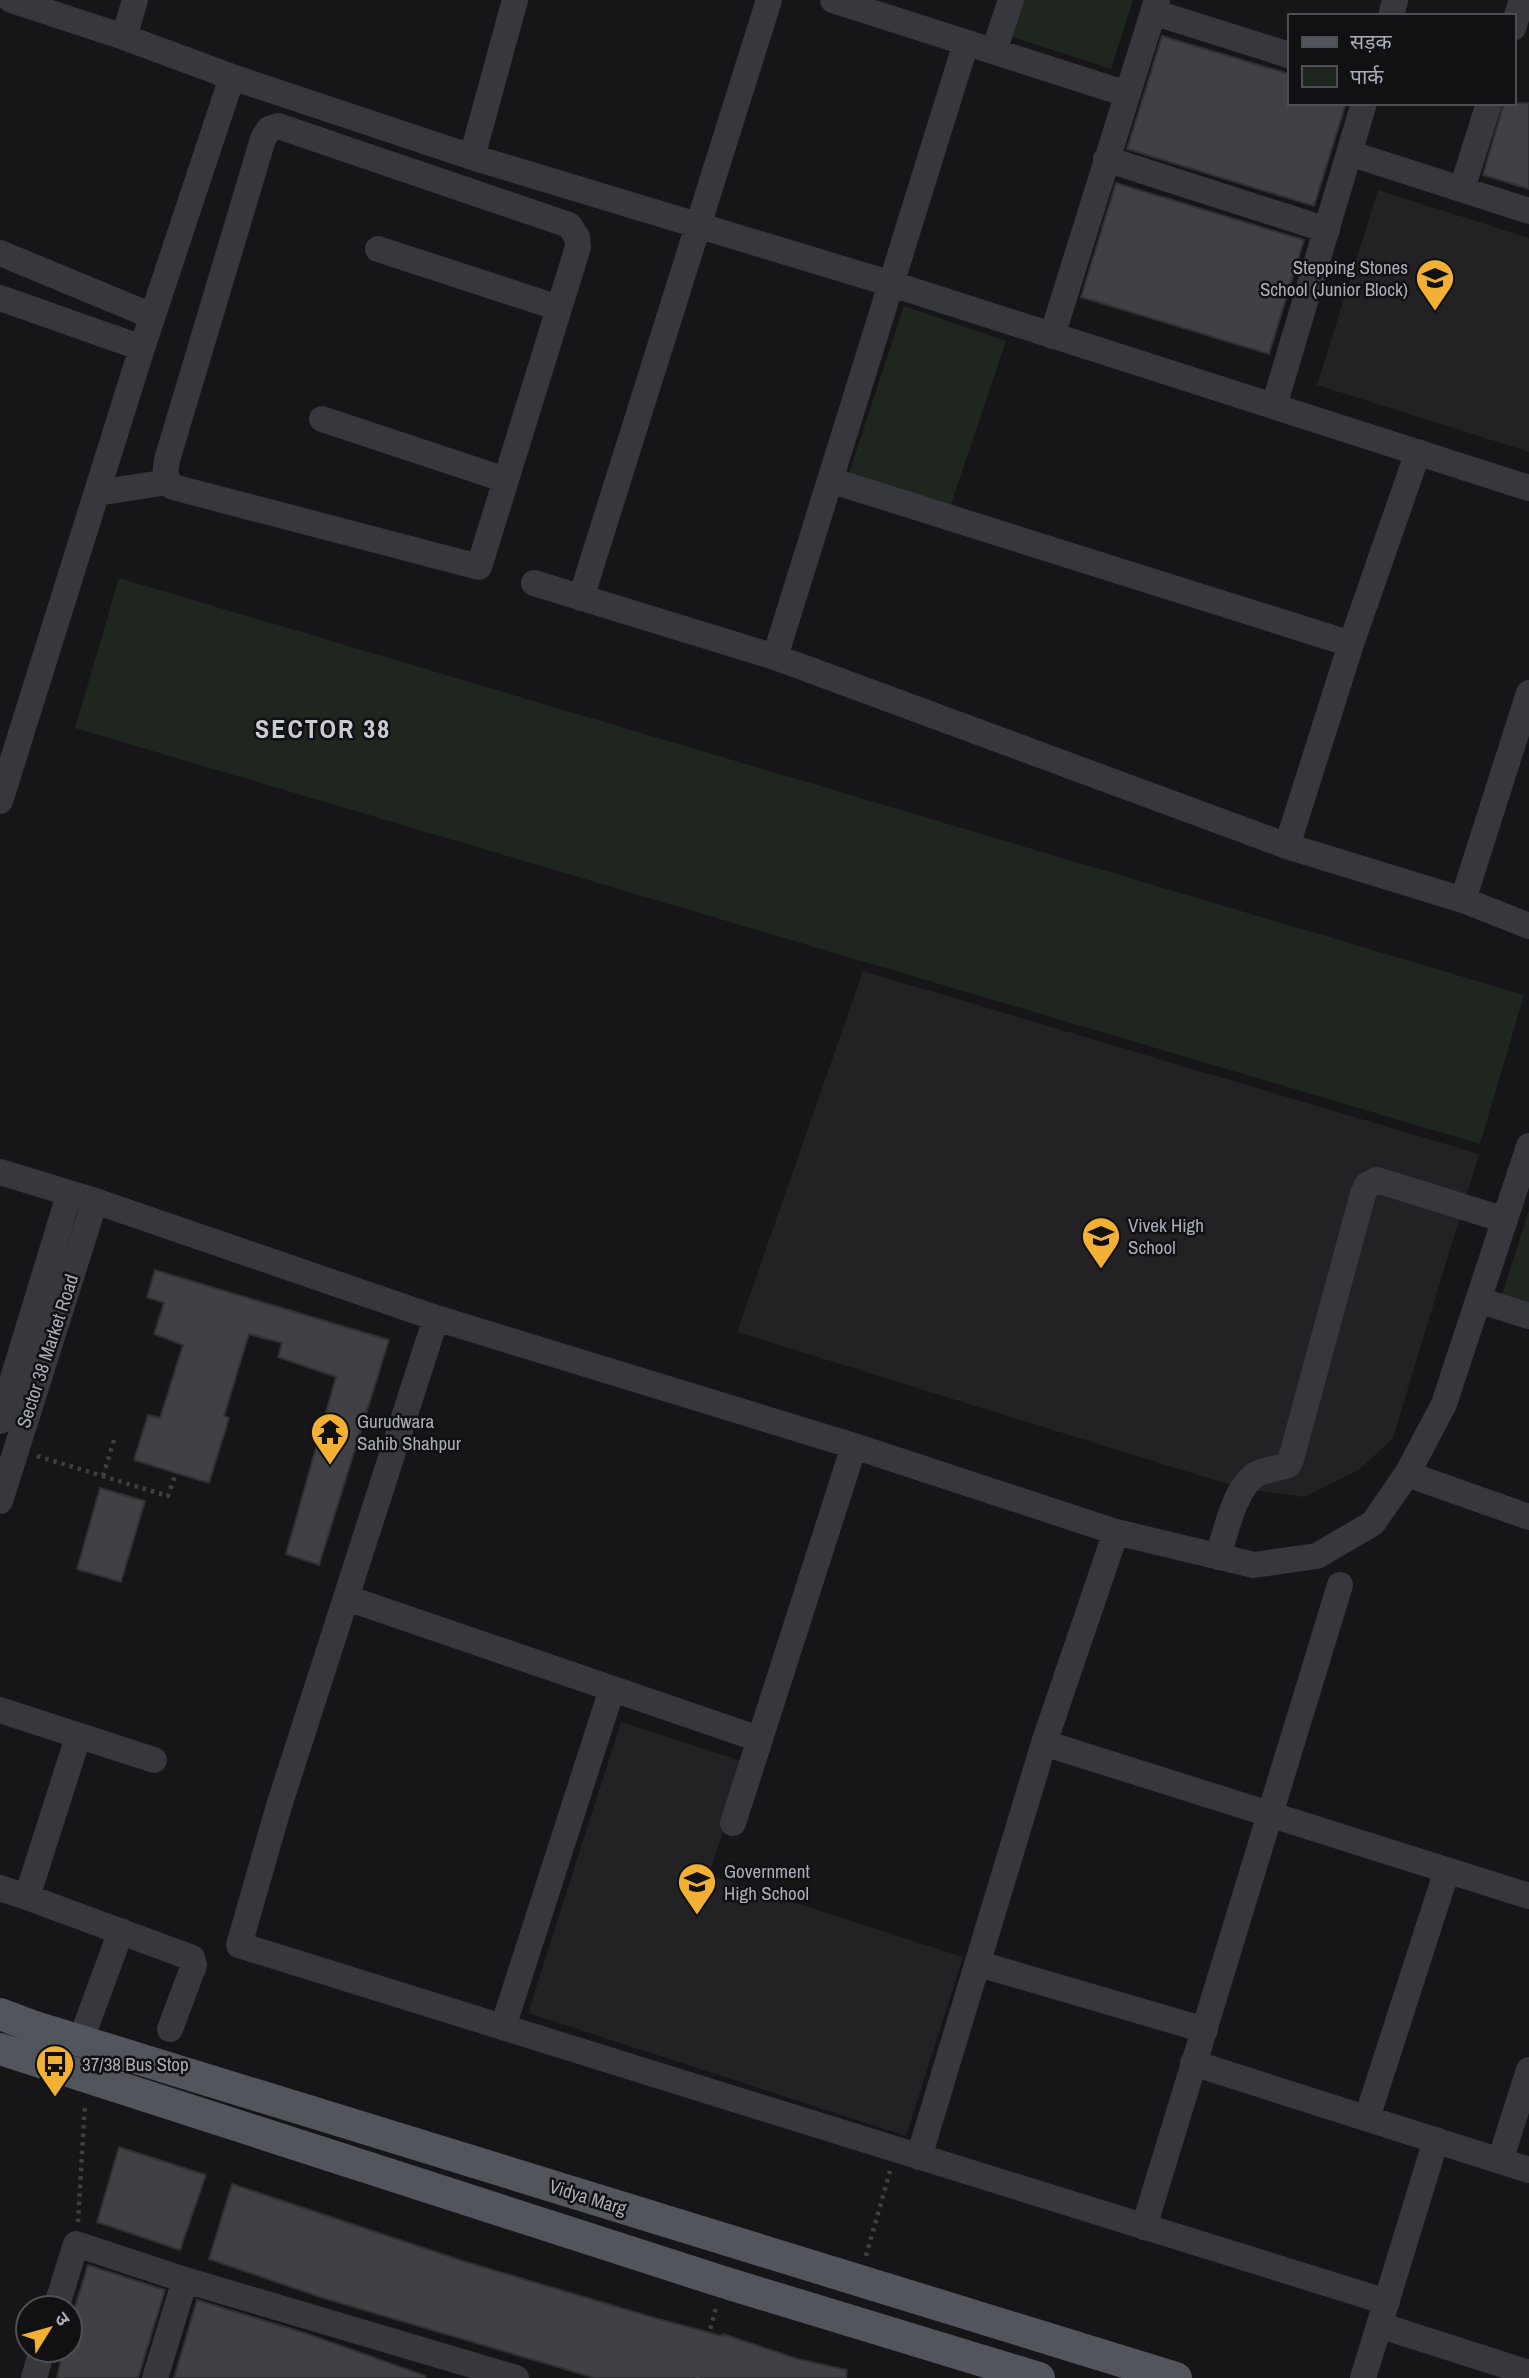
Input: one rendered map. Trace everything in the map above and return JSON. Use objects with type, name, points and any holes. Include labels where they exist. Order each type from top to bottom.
[{"type":"main road","name":"Vidya Marg","points":[[0,2014],[1176,2378]]},
{"type":"main road","name":"Vidya Marg","points":[[0,2049],[723,2282],[1039,2378]]},
{"type":"main road","points":[[0,2071],[65,2069]]},
{"type":"street","points":[[13,0],[472,157],[892,284],[1529,488]]},
{"type":"street","points":[[124,37],[135,0]]},
{"type":"street","points":[[472,157],[515,0]]},
{"type":"street","points":[[581,598],[769,0]]},
{"type":"street","points":[[833,0],[1127,94]]},
{"type":"street","points":[[994,51],[1011,0]]},
{"type":"street","points":[[1515,21],[1522,0]]},
{"type":"street","points":[[1052,336],[1155,6],[1288,55]]},
{"type":"street","points":[[775,657],[966,43]]},
{"type":"street","points":[[0,801],[152,316],[232,77]]},
{"type":"street","points":[[1274,406],[1363,105]]},
{"type":"street","points":[[1462,190],[1488,105]]},
{"type":"street","points":[[278,126],[569,225],[577,237],[578,247],[559,308],[480,567],[173,486],[168,482],[165,473],[167,460],[263,139],[269,129],[278,126]]},
{"type":"street","points":[[1349,153],[1529,211]]},
{"type":"street","points":[[1106,159],[1327,230]]},
{"type":"street","points":[[378,249],[559,308]]},
{"type":"street","points":[[0,253],[152,316]]},
{"type":"street","points":[[0,298],[142,348]]},
{"type":"street","points":[[322,419],[506,480]]},
{"type":"street","points":[[1287,846],[1351,644],[1418,452]]},
{"type":"street","points":[[830,480],[1351,644]]},
{"type":"street","points":[[97,493],[168,482]]},
{"type":"street","points":[[534,583],[775,657],[1287,846],[1463,900],[1529,926]]},
{"type":"street","points":[[1463,900],[1529,693]]},
{"type":"street","points":[[0,1172],[95,1201],[436,1318],[854,1446],[1116,1532],[1254,1565],[1317,1556],[1373,1523],[1407,1474],[1444,1404],[1529,1146]]},
{"type":"street","points":[[1218,1557],[1236,1502],[1247,1483],[1263,1471],[1288,1465],[1291,1459],[1367,1185],[1377,1180],[1505,1220]]},
{"type":"street","name":"Sector 38 Market Road","points":[[0,1421],[69,1195]]},
{"type":"street","name":"Sector 38 Market Road","points":[[0,1500],[95,1201]]},
{"type":"street","points":[[1479,1300],[1529,1316]]},
{"type":"street","points":[[436,1318],[279,1806],[239,1945],[1144,2227],[1383,2314],[1529,2373]]},
{"type":"street","points":[[733,1823],[854,1446]]},
{"type":"street","points":[[1407,1474],[1529,1517]]},
{"type":"street","points":[[907,2153],[979,1964],[1044,1743],[1116,1532]]},
{"type":"street","points":[[1144,2227],[1340,1585]]},
{"type":"street","points":[[347,1598],[759,1739]]},
{"type":"street","points":[[503,2027],[612,1689]]},
{"type":"street","points":[[0,1710],[155,1760]]},
{"type":"street","points":[[27,1897],[78,1737]]},
{"type":"street","points":[[1044,1743],[1529,1896]]},
{"type":"street","points":[[1367,2119],[1447,1870]]},
{"type":"street","points":[[0,1888],[192,1958],[194,1965],[170,2029]]},
{"type":"street","points":[[86,2026],[121,1931]]},
{"type":"street","points":[[979,1964],[1205,2030]]},
{"type":"street","points":[[1193,2063],[1529,2170]]},
{"type":"street","points":[[1500,2161],[1529,2070]]},
{"type":"street","points":[[1363,2378],[1436,2140]]},
{"type":"street","points":[[60,2294],[76,2244],[185,2280],[516,2378]]},
{"type":"street","points":[[155,2378],[185,2280]]},
{"type":"path","points":[[103,1476],[116,1437]]},
{"type":"path","points":[[16,1449],[168,1496],[184,1450]]},
{"type":"path","points":[[76,2244],[81,2200],[85,2104]]},
{"type":"path","points":[[859,2280],[907,2153]]},
{"type":"path","points":[[697,2378],[723,2282]]},
{"type":"shaded area","name":"Stepping Stones School (Junior Block)","points":[[1378,190],[1529,238],[1529,452],[1317,385]]},
{"type":"shaded area","name":"Vivek High School","points":[[863,971],[1479,1154],[1393,1438],[1359,1470],[1304,1497],[1240,1488],[737,1332]]},
{"type":"shaded area","name":"Government High School","points":[[621,1722],[745,1762],[709,1875],[963,1957],[906,2136],[528,2013]]},
{"type":"green space","points":[[1022,0],[1133,0],[1111,69],[1010,36]]},
{"type":"green space","points":[[904,306],[1006,341],[950,507],[849,473]]},
{"type":"green space","points":[[119,578],[1524,995],[1480,1144],[75,728]]},
{"type":"green space","points":[[1529,1210],[1529,1303],[1502,1295]]},
{"type":"building","points":[[1162,36],[1288,74],[1288,105],[1345,105],[1314,206],[1127,149]]},
{"type":"building","points":[[1529,103],[1529,189],[1483,175],[1503,105]]},
{"type":"building","points":[[1116,183],[1304,240],[1269,354],[1081,297]]},
{"type":"building","name":"Gurudwara Sahib Shahpur","points":[[155,1270],[389,1340],[319,1565],[286,1554],[336,1377],[278,1357],[282,1343],[249,1334],[224,1416],[229,1418],[209,1483],[134,1460],[148,1415],[160,1418],[183,1345],[154,1334],[164,1303],[147,1297]]},
{"type":"building","points":[[100,1488],[145,1501],[121,1582],[77,1569]]},
{"type":"building","points":[[119,2147],[206,2175],[180,2250],[97,2222]]},
{"type":"building","points":[[232,2184],[463,2261],[655,2318],[722,2336],[723,2334],[798,2359],[847,2370],[846,2378],[595,2378],[323,2298],[209,2259]]},
{"type":"building","points":[[88,2265],[165,2290],[138,2378],[57,2378],[60,2364],[84,2364],[84,2294],[79,2294]]},
{"type":"building","points":[[197,2300],[305,2333],[426,2376],[174,2378]]},
{"type":"place","name":"Stepping Stones School (Junior Block)","points":[[1435,312]]},
{"type":"place","name":"Vivek High School","points":[[1101,1270]]},
{"type":"place","name":"Gurudwara Sahib Shahpur","points":[[330,1466]]},
{"type":"place","name":"Government High School","points":[[697,1916]]},
{"type":"place","name":"37/38 Bus Stop","points":[[55,2098]]},
{"type":"district","name":"SECTOR 38","points":[[323,728]]}]
